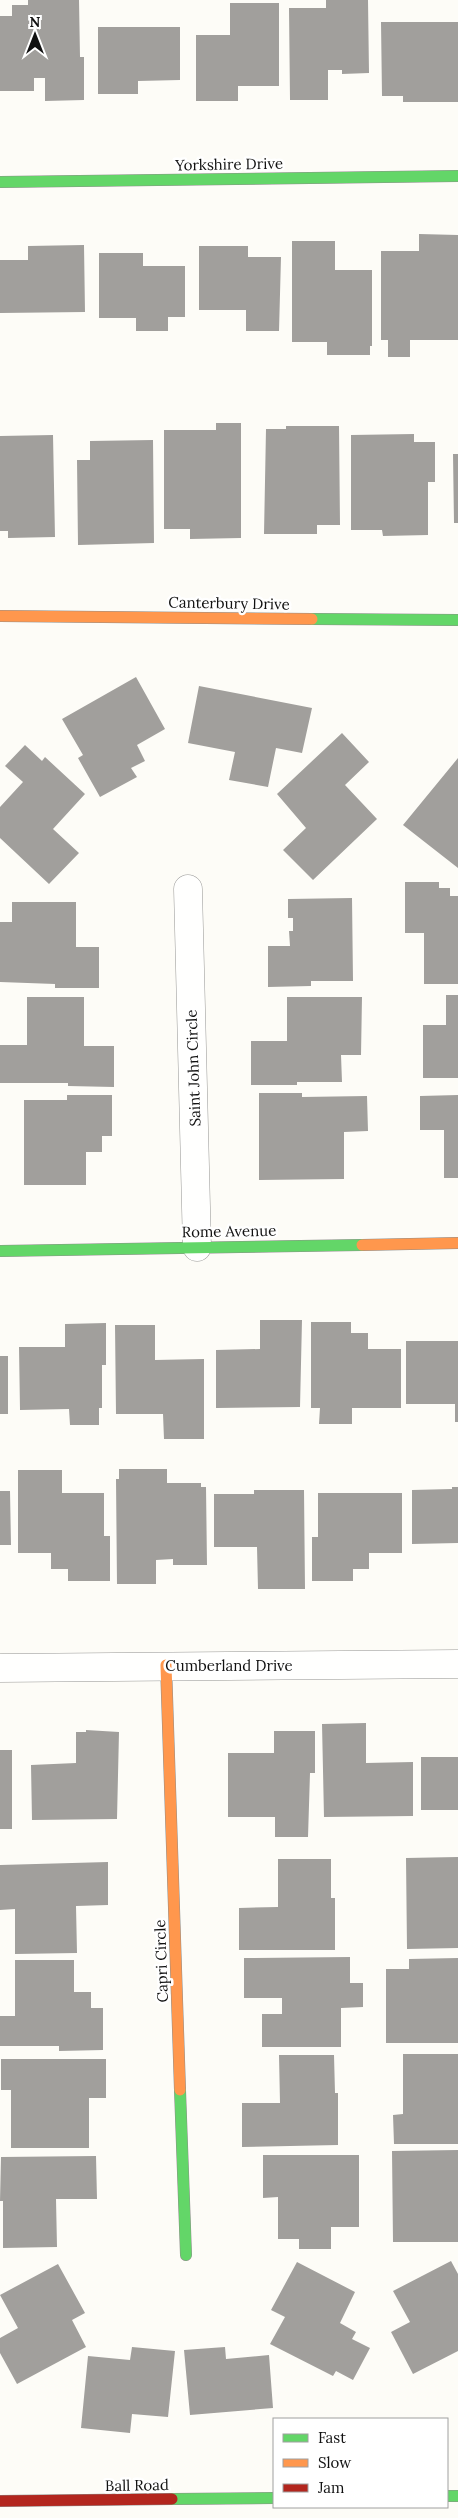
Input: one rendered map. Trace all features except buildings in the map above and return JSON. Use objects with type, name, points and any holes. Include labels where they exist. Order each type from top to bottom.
[{"type":"street","name":"Yorkshire Drive","points":[[0,182],[458,176]]},
{"type":"street","name":"Canterbury Drive","points":[[0,616],[458,620]]},
{"type":"street","name":"Saint John Circle","points":[[188,889],[198,1246]]},
{"type":"street","name":"Rome Avenue","points":[[0,1251],[198,1246],[458,1243]]},
{"type":"street","name":"Cumberland Drive","points":[[0,1668],[166,1665],[458,1664]]},
{"type":"street","name":"Capri Circle","points":[[166,1665],[186,2255]]},
{"type":"street","name":"Ball Road","points":[[0,2502],[273,2498]]},
{"type":"traffic: fast","points":[[0,182],[458,176]]},
{"type":"traffic: fast","points":[[312,619],[458,620]]},
{"type":"traffic: fast","points":[[0,1251],[362,1245]]},
{"type":"traffic: fast","points":[[180,2090],[186,2255]]},
{"type":"traffic: fast","points":[[448,2496],[458,2496]]},
{"type":"traffic: fast","points":[[172,2499],[273,2498]]},
{"type":"traffic: slow","points":[[0,616],[312,619]]},
{"type":"traffic: slow","points":[[362,1245],[458,1243]]},
{"type":"traffic: slow","points":[[166,1665],[180,2090]]},
{"type":"traffic: jam","points":[[0,2501],[172,2499]]}]
